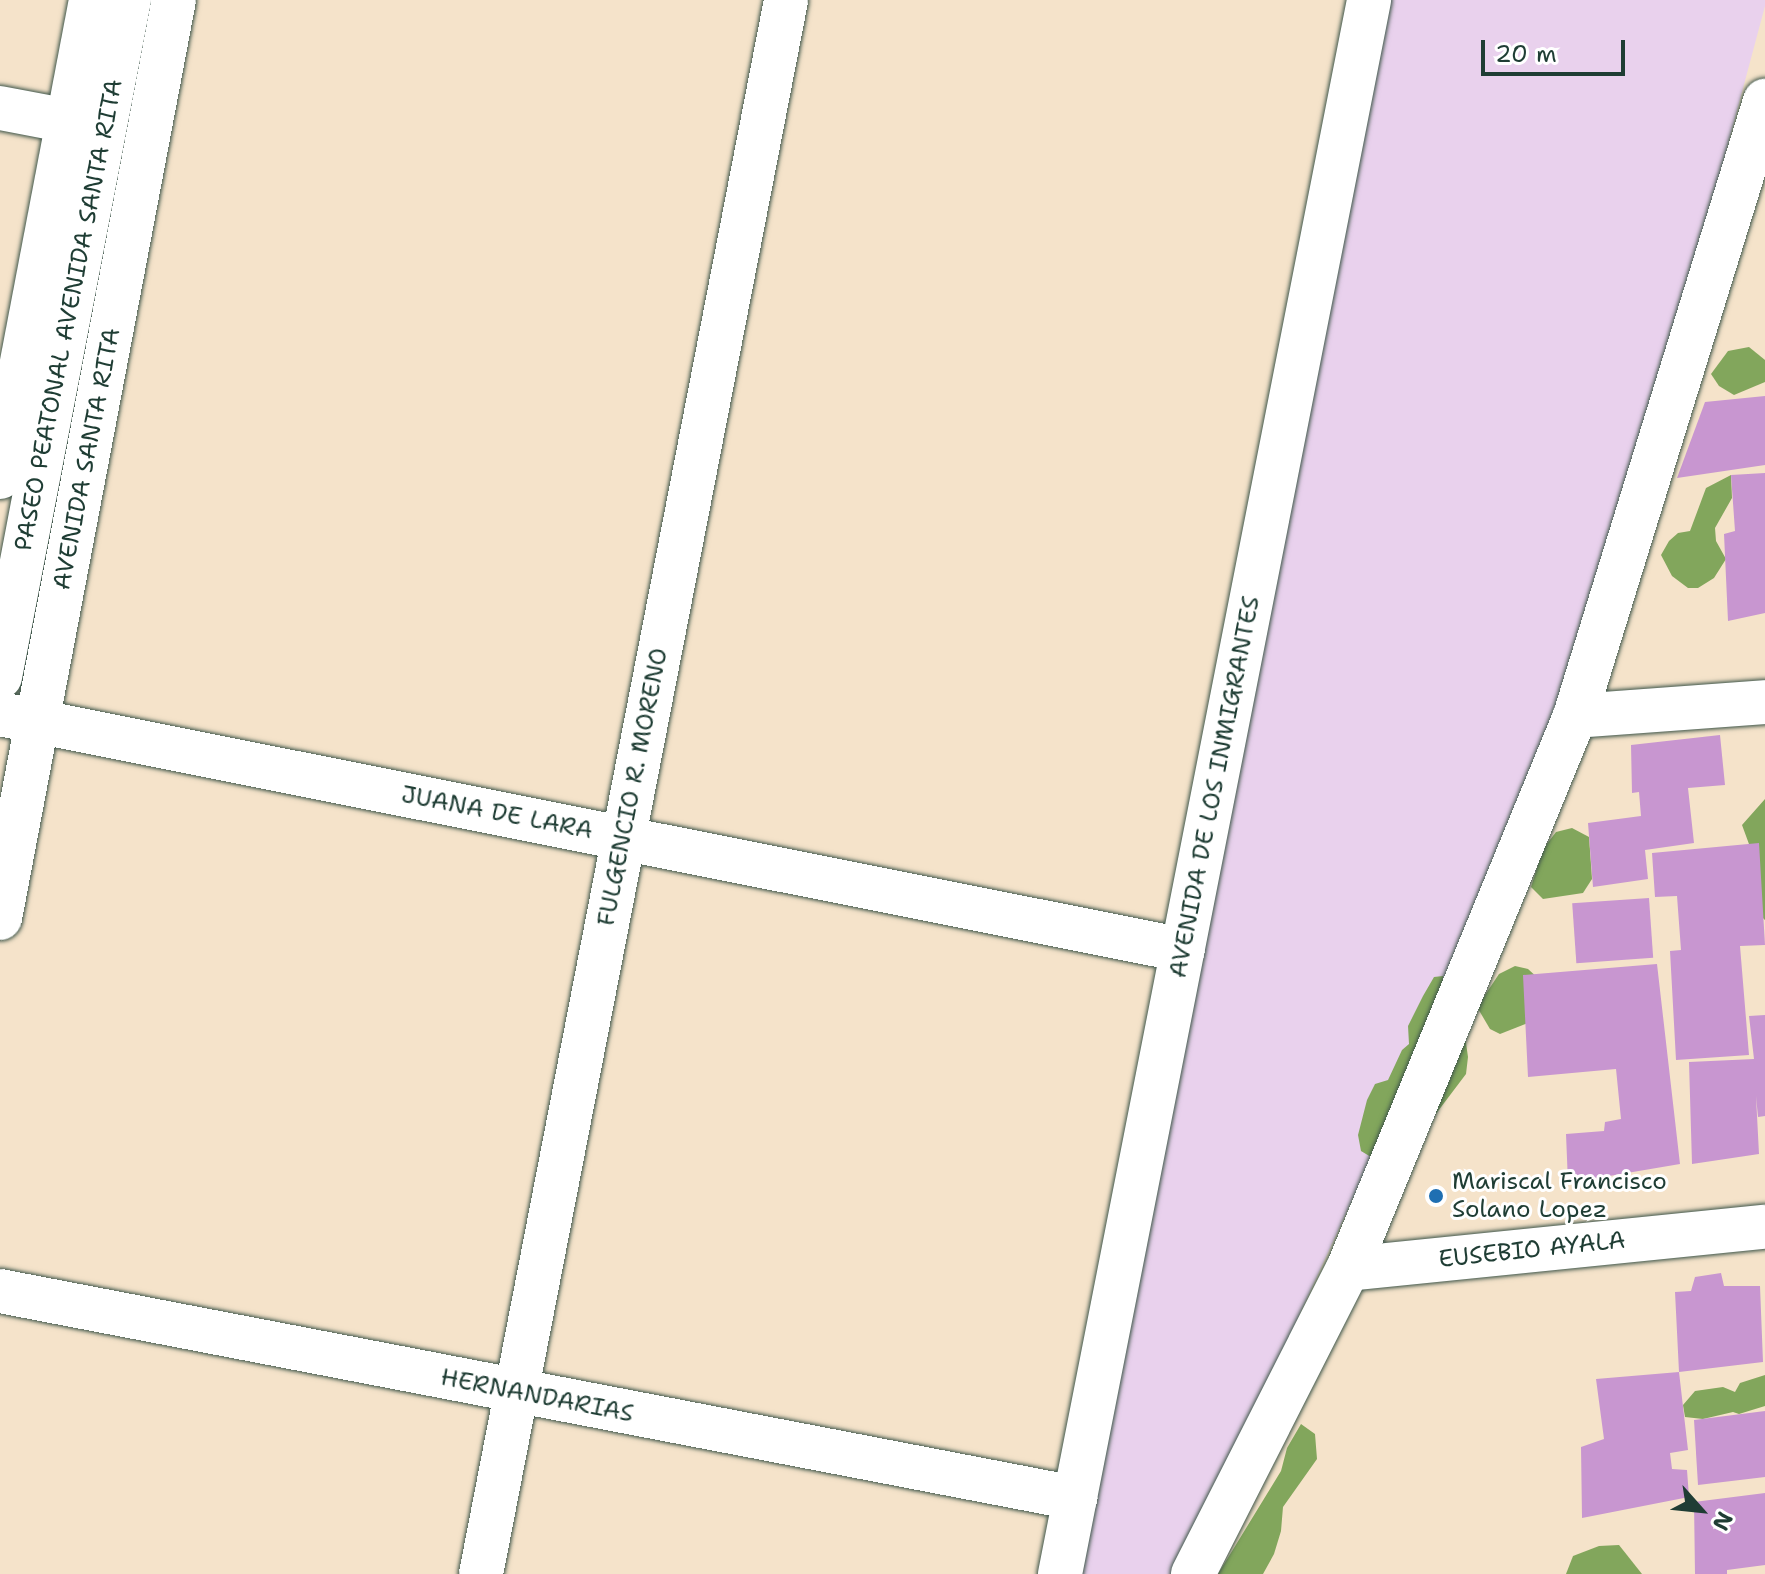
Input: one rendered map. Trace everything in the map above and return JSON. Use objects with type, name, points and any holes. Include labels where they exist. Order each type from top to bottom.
[{"type":"street","points":[[0,477],[91,0]]},
{"type":"street","name":"PASEO PEATONAL AVENIDA SANTA RITA","points":[[0,677],[129,0]]},
{"type":"street","name":"AVENIDA SANTA RITA","points":[[0,918],[19,718],[174,0]]},
{"type":"street","name":"FULGENCIO R. MORENO","points":[[481,1574],[786,0]]},
{"type":"street","name":"AVENIDA DE LOS INMIGRANTES","points":[[1060,1574],[1369,0]]},
{"type":"street","points":[[1193,1574],[1348,1269],[1575,716],[1765,101]]},
{"type":"street","points":[[0,108],[68,121]]},
{"type":"street","points":[[1575,716],[1765,702]]},
{"type":"street","name":"JUANA DE LARA","points":[[19,718],[1183,950]]},
{"type":"street","name":"EUSEBIO AYALA","points":[[1348,1269],[1765,1227]]},
{"type":"street","name":"HERNANDARIAS","points":[[0,1291],[516,1393],[1075,1498]]},
{"type":"shaded area","points":[[1369,0],[1765,0],[1765,6],[1575,716],[1180,1574],[1060,1574]]},
{"type":"green space","points":[[1749,347],[1765,360],[1765,382],[1734,395],[1719,386],[1711,374],[1728,351]]},
{"type":"green space","points":[[1731,475],[1732,498],[1715,528],[1716,541],[1726,559],[1714,578],[1698,588],[1688,588],[1672,576],[1661,555],[1678,533],[1690,531],[1706,488]]},
{"type":"green space","points":[[1765,799],[1765,920],[1749,905],[1753,855],[1742,825]]},
{"type":"green space","points":[[1572,828],[1589,837],[1592,879],[1583,893],[1543,899],[1531,887],[1543,849],[1556,832]]},
{"type":"green space","points":[[1515,966],[1528,969],[1539,979],[1533,1021],[1500,1034],[1490,1029],[1477,1007],[1499,974]]},
{"type":"green space","points":[[1443,976],[1445,995],[1465,1036],[1468,1057],[1466,1074],[1432,1119],[1371,1157],[1361,1151],[1358,1135],[1367,1100],[1375,1084],[1388,1080],[1402,1050],[1409,1044],[1408,1026],[1423,996],[1434,977]]},
{"type":"green space","points":[[1765,1375],[1765,1406],[1739,1414],[1733,1412],[1703,1419],[1685,1417],[1683,1405],[1695,1391],[1723,1387],[1735,1392],[1740,1383]]},
{"type":"green space","points":[[1301,1424],[1315,1434],[1317,1459],[1283,1507],[1281,1531],[1274,1554],[1263,1574],[1218,1574],[1281,1471],[1287,1448]]},
{"type":"green space","points":[[1619,1545],[1642,1574],[1566,1574],[1573,1556],[1599,1546]]},
{"type":"building","points":[[1765,396],[1765,465],[1677,478],[1705,402]]},
{"type":"building","points":[[1765,473],[1765,613],[1728,621],[1724,534],[1735,531],[1731,475]]},
{"type":"building","points":[[1720,735],[1725,785],[1688,788],[1694,843],[1645,850],[1648,879],[1593,887],[1588,823],[1641,816],[1639,792],[1632,793],[1631,745]]},
{"type":"building","points":[[1759,843],[1765,945],[1740,946],[1749,1055],[1676,1060],[1670,951],[1681,950],[1677,896],[1655,897],[1652,853]]},
{"type":"building","points":[[1649,898],[1653,958],[1576,963],[1572,903]]},
{"type":"building","points":[[1657,964],[1680,1164],[1568,1183],[1566,1134],[1604,1131],[1605,1122],[1621,1119],[1616,1069],[1528,1077],[1523,975]]},
{"type":"building","points":[[1765,1015],[1765,1116],[1758,1117],[1756,1096],[1759,1154],[1692,1164],[1689,1062],[1754,1059],[1749,1016]]},
{"type":"building","points":[[1721,1273],[1724,1286],[1760,1286],[1763,1362],[1679,1372],[1675,1292],[1691,1291],[1695,1277]]},
{"type":"building","points":[[1679,1372],[1688,1450],[1670,1453],[1672,1469],[1687,1470],[1689,1497],[1582,1518],[1581,1447],[1604,1439],[1596,1379]]},
{"type":"building","points":[[1765,1411],[1765,1477],[1698,1485],[1694,1420]]},
{"type":"building","points":[[1765,1493],[1765,1565],[1727,1570],[1727,1574],[1695,1574],[1694,1502]]},
{"type":"place","name":"Mariscal Francisco Solano Lopez","points":[[1436,1196]]}]
